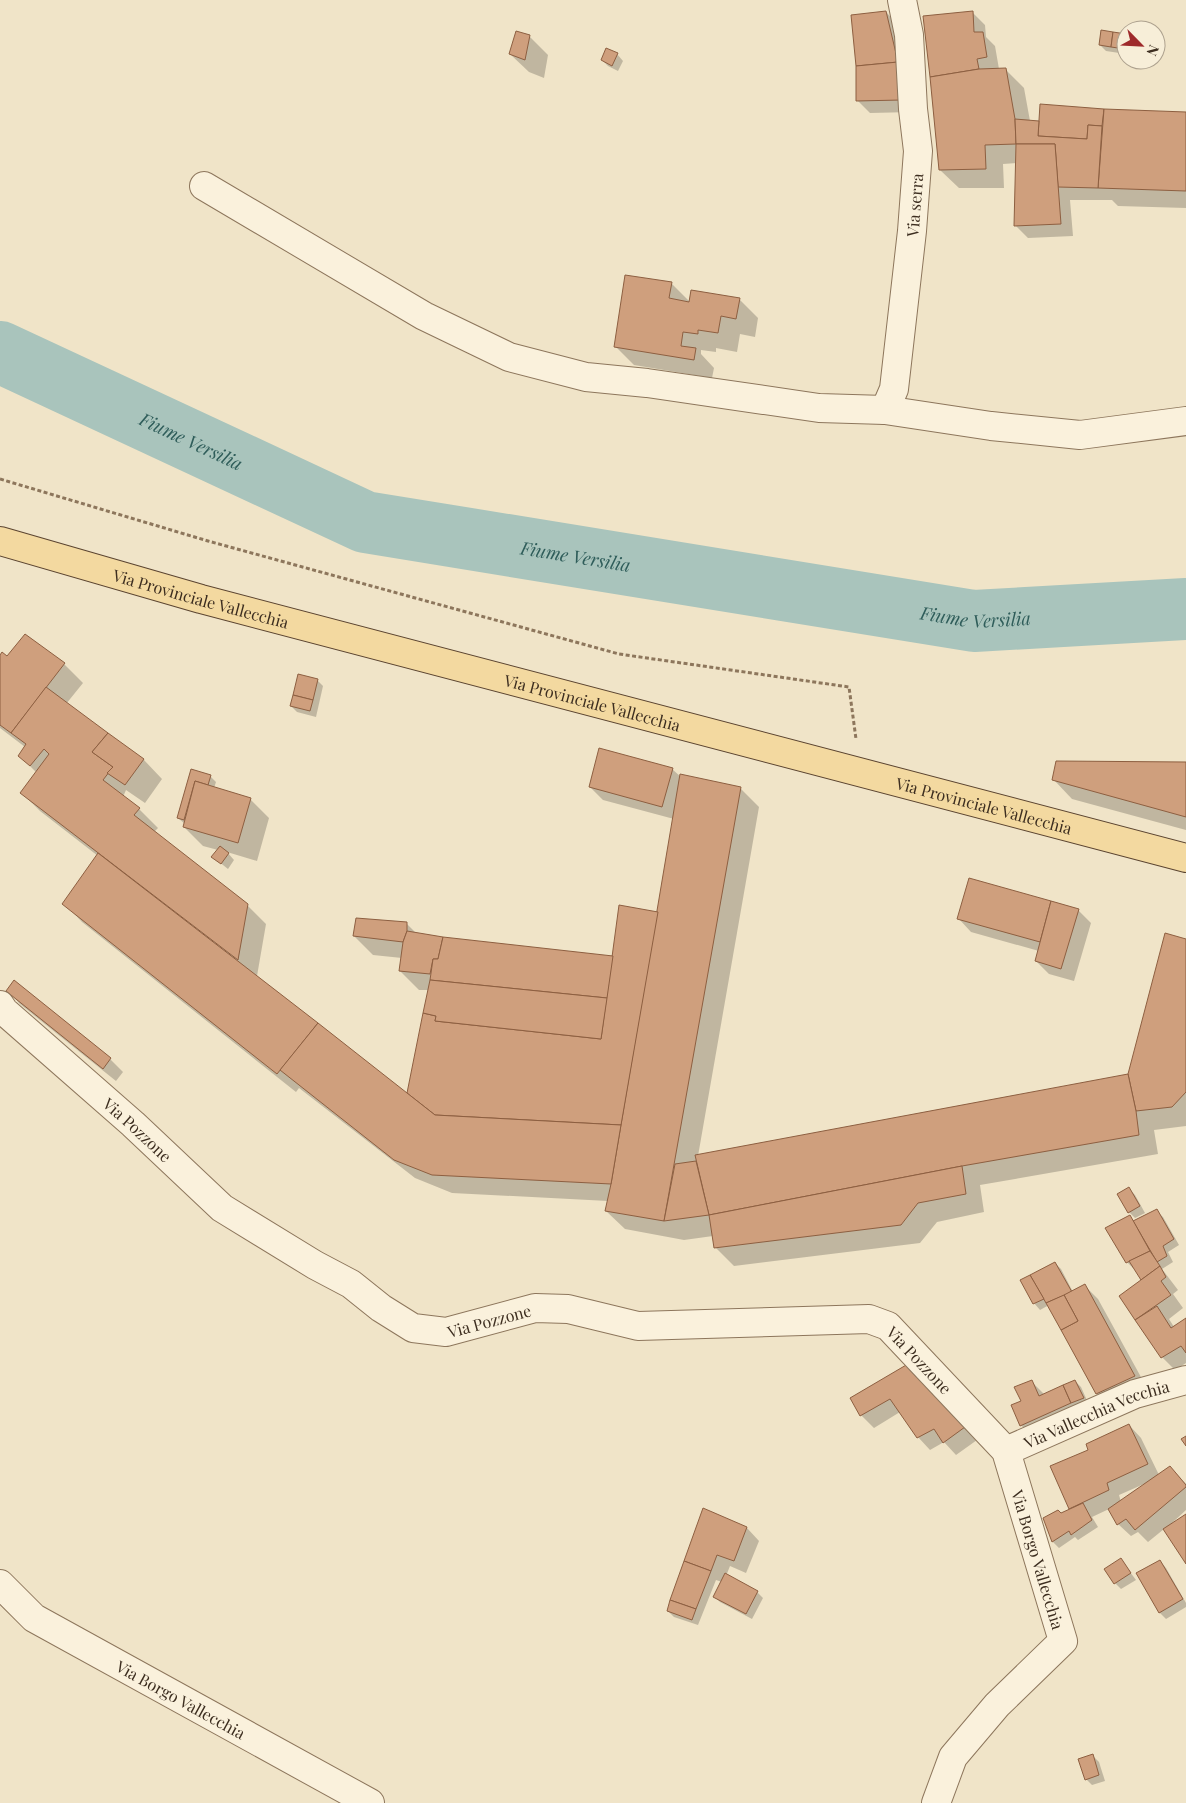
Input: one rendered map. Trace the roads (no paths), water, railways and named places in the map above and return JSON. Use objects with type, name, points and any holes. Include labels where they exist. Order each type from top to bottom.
[{"type":"main road","name":"Via Provinciale Vallecchia","points":[[0,541],[201,599],[1186,858]]},
{"type":"street","name":"Via serra","points":[[886,410],[894,389],[912,231],[918,151],[909,34],[902,0]]},
{"type":"street","points":[[204,186],[424,316],[509,357],[586,376],[818,408],[886,410],[991,426],[1080,435],[1186,422]]},
{"type":"street","name":"Via Pozzone","points":[[0,1005],[4,1011],[133,1124],[222,1208],[315,1265],[351,1284],[381,1308],[412,1328],[446,1332],[535,1308],[568,1309],[638,1326],[869,1319],[888,1326],[1006,1451]]},
{"type":"street","name":"Via Vallecchia Vecchia","points":[[1006,1451],[1135,1394],[1186,1380]]},
{"type":"street","name":"Via Borgo Vallecchia","points":[[936,1803],[953,1757],[997,1705],[1062,1641],[1006,1451]]},
{"type":"street","name":"Via Borgo Vallecchia","points":[[0,1584],[34,1618],[370,1803]]},
{"type":"waterway","name":"Fiume Versilia","points":[[0,352],[365,522],[974,621],[1186,609]]}]
